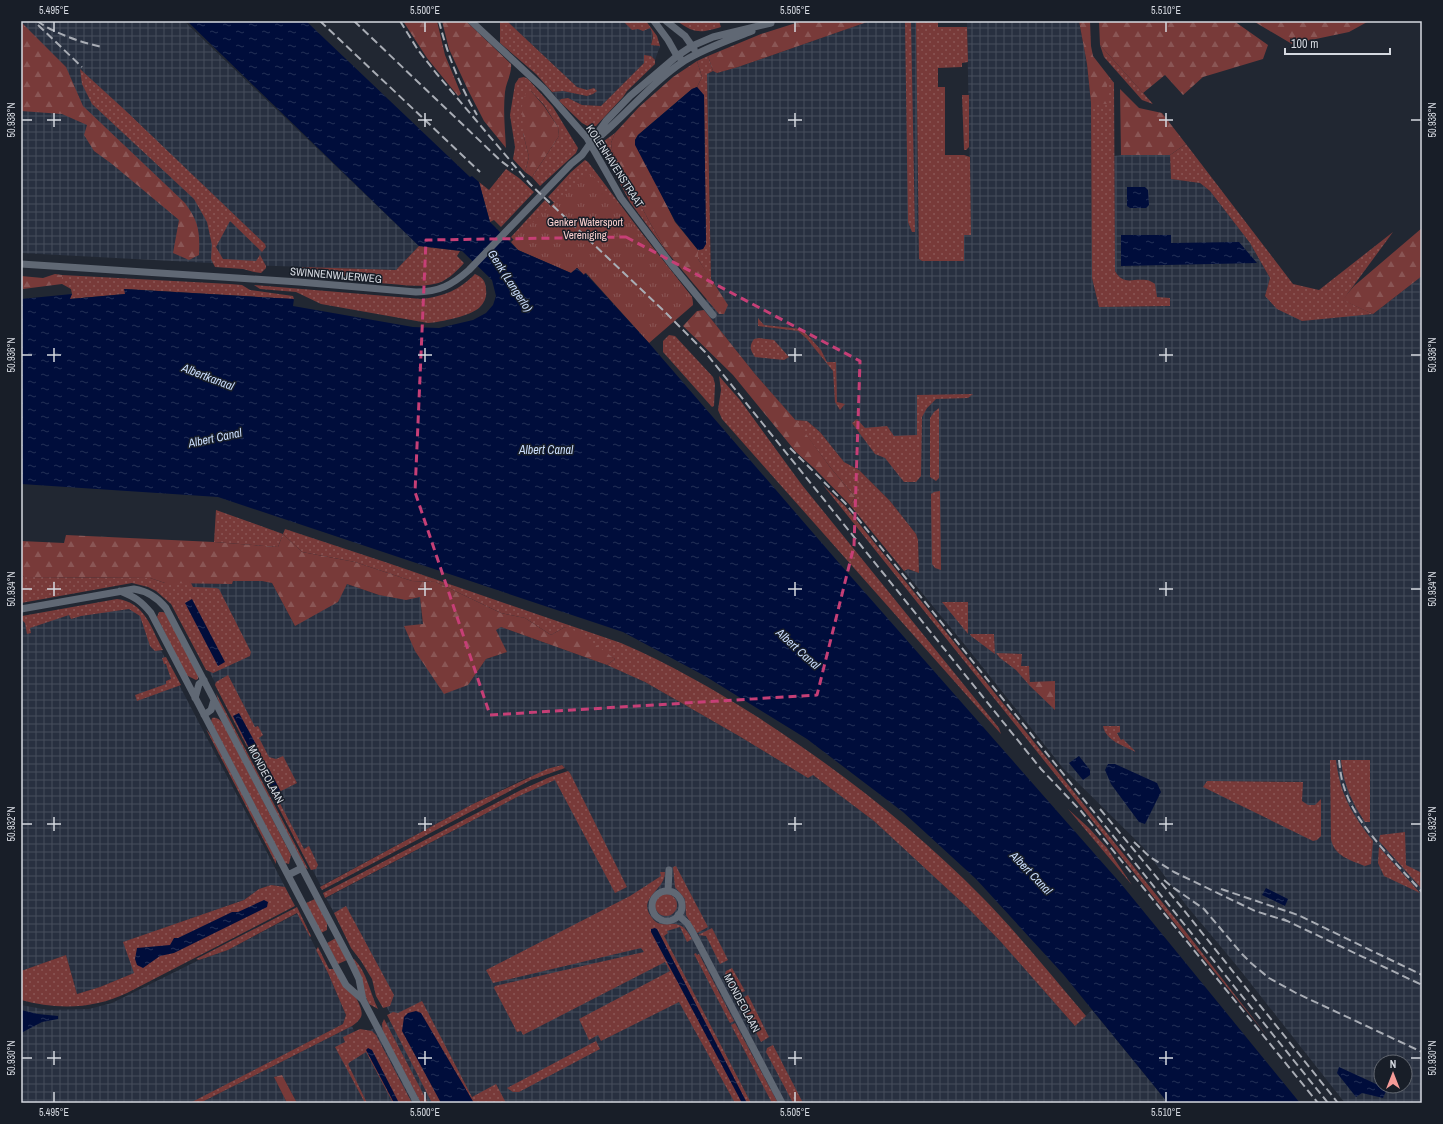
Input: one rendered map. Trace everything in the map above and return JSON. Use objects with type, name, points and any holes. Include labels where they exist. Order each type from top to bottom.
[{"type":"street","name":"KOLENHAVENSTRAAT","points":[[471,21],[544,89],[591,145],[621,198],[670,264],[713,315]]},
{"type":"street","points":[[654,21],[668,40],[677,56],[685,61]]},
{"type":"street","points":[[666,21],[685,36],[696,55]]},
{"type":"street","name":"SWINNENWIJERWEG","points":[[591,145],[606,121],[630,96],[677,56],[692,46],[713,37],[773,22]]},
{"type":"street","name":"SWINNENWIJERWEG","points":[[21,264],[431,292],[446,287],[459,279],[469,270],[571,164],[612,127],[657,82],[685,61],[716,44],[773,22]]},
{"type":"street","name":"MONDEOLAAN","points":[[21,609],[134,589],[144,590],[160,601],[166,608],[350,960],[359,979],[363,1000],[417,1103]]},
{"type":"street","name":"MONDEOLAAN","points":[[120,591],[142,602],[151,614],[336,967],[346,985],[363,1000]]},
{"type":"street","points":[[195,698],[199,684],[204,680]]},
{"type":"street","points":[[204,715],[211,710],[214,700]]},
{"type":"street","points":[[288,875],[302,868]]},
{"type":"street","points":[[668,891],[669,870]]},
{"type":"street","points":[[668,891],[675,894],[680,900],[682,908],[678,915],[671,920],[659,918],[653,912],[652,903],[656,895],[668,891]]},
{"type":"street","name":"MONDEOLAAN","points":[[678,915],[692,931],[782,1103]]},
{"type":"highlighted area","points":[[626,237],[860,361],[854,546],[817,695],[490,715],[415,492],[426,240]]},
{"type":"shaded area","points":[[21,21],[184,21],[419,246],[396,270],[249,265],[21,253]]},
{"type":"shaded area","points":[[507,21],[623,21],[638,29],[650,28],[653,32],[651,45],[660,46],[655,60],[651,56],[601,106],[582,105],[568,98],[561,99],[559,101],[552,92],[563,91],[587,96],[593,94],[587,90],[577,87]]},
{"type":"shaded area","points":[[870,21],[916,21],[919,259],[922,261],[964,261],[964,235],[971,235],[967,21],[1079,21],[1087,64],[1091,103],[1092,278],[1099,307],[1170,306],[1157,297],[1148,280],[1124,280],[1120,278],[1115,271],[1114,156],[1121,155],[1170,155],[1171,179],[1200,183],[1210,191],[1250,243],[1270,278],[1265,296],[1373,314],[1422,276],[1422,1103],[1345,1103],[1237,966],[1186,905],[1144,848],[1063,768],[904,571],[908,569],[919,573],[918,540],[916,534],[890,501],[859,470],[844,462],[820,432],[807,421],[795,420],[755,374],[704,310],[711,280],[707,74],[713,71],[717,73]]},
{"type":"shaded area","points":[[233,581],[262,581],[272,583],[295,626],[347,584],[379,595],[420,597],[423,624],[404,627],[468,685],[486,659],[507,652],[495,630],[501,627],[607,665],[645,682],[780,761],[813,775],[874,821],[968,908],[1001,942],[1075,1026],[1092,1010],[1168,1103],[297,1103],[282,1075],[274,1077],[287,1103],[200,1103],[352,1026],[356,1036],[394,1020],[386,1006],[372,971],[355,951],[326,898],[519,796],[570,773],[562,765],[524,779],[471,805],[321,886],[169,594],[191,583],[232,584]]},
{"type":"shaded area","points":[[116,604],[127,605],[142,614],[285,887],[271,885],[259,889],[244,900],[124,942],[135,973],[100,987],[77,994],[66,955],[21,971],[21,622]]},
{"type":"shaded area","points":[[298,913],[328,973],[346,1015],[343,1024],[191,1103],[21,1103],[21,1005],[48,1010],[89,1009],[112,1003],[199,960],[228,950]]},
{"type":"green space","points":[[403,21],[437,21],[445,55],[461,94],[458,96],[427,58]]},
{"type":"green space","points":[[442,21],[466,21],[511,64],[511,71],[504,99],[506,148],[484,121],[468,90],[449,49]]},
{"type":"green space","points":[[500,21],[507,21],[577,87],[587,90],[594,88],[597,91],[587,96],[563,91],[552,92],[536,74],[500,43]]},
{"type":"green space","points":[[623,21],[646,21],[657,36],[660,46],[651,45],[653,36],[650,28],[643,31],[638,29],[632,30]]},
{"type":"green space","points":[[677,21],[719,21],[721,27],[698,31]]},
{"type":"green space","points":[[802,21],[870,21],[738,67],[717,73],[713,71],[708,56],[761,34]]},
{"type":"green space","points":[[905,21],[911,21],[915,232],[912,232],[908,222]]},
{"type":"green space","points":[[916,21],[938,21],[938,27],[967,27],[968,62],[962,63],[962,67],[938,68],[938,87],[945,87],[945,155],[964,155],[970,157],[971,235],[964,235],[964,261],[922,261],[919,259]]},
{"type":"green space","points":[[1079,21],[1090,21],[1093,56],[1107,74],[1107,104],[1091,103],[1087,64]]},
{"type":"green space","points":[[1099,21],[1234,21],[1268,45],[1263,59],[1203,77],[1183,95],[1165,75],[1143,93],[1100,45]]},
{"type":"green space","points":[[1253,21],[1369,21],[1349,32],[1292,44]]},
{"type":"green space","points":[[21,22],[66,67],[83,106],[185,203],[190,210],[198,228],[199,255],[189,260],[173,253],[179,220],[112,164],[94,151],[84,135],[87,125],[62,114],[21,111]]},
{"type":"green space","points":[[1100,45],[1153,104],[1142,100],[1104,57]]},
{"type":"green space","points":[[644,55],[651,56],[655,60],[655,64],[627,91],[596,126],[589,127],[582,123],[559,101],[561,99],[568,98],[582,105],[601,106],[644,63]]},
{"type":"green space","points":[[708,56],[713,71],[707,74],[711,280],[698,259],[698,250],[703,249],[706,243],[704,96],[697,87],[702,77],[697,61]]},
{"type":"green space","points":[[697,61],[702,77],[697,87],[692,89],[638,135],[635,140],[675,222],[698,250],[698,259],[728,305],[724,314],[719,314],[667,252],[612,150],[611,143],[615,133],[639,107],[673,77]]},
{"type":"green space","points":[[80,69],[265,244],[266,247],[262,252],[230,221],[216,247],[223,259],[256,261],[260,255],[266,266],[261,273],[243,269],[215,267],[211,259],[212,245],[207,222],[194,199],[92,104],[82,84]]},
{"type":"green space","points":[[1107,74],[1114,83],[1115,271],[1118,276],[1125,280],[1147,280],[1155,284],[1157,297],[1170,298],[1170,306],[1099,307],[1092,278],[1091,103],[1107,103]]},
{"type":"green space","points":[[524,77],[528,79],[553,107],[578,148],[576,153],[540,186],[532,177],[559,136],[558,127],[544,105],[531,91],[523,133],[529,157],[525,172],[513,159],[515,147],[510,115],[515,84],[519,78]]},
{"type":"green space","points":[[1120,89],[1139,108],[1162,113],[1186,144],[1170,155],[1121,155]]},
{"type":"green space","points":[[531,91],[544,106],[558,127],[559,136],[532,177],[525,172],[529,157],[523,133],[522,106],[526,92]]},
{"type":"green space","points":[[962,95],[969,95],[969,147],[966,150],[964,150]]},
{"type":"green space","points":[[615,133],[611,143],[612,150],[667,252],[630,202],[604,154],[604,141]]},
{"type":"green space","points":[[1186,144],[1293,284],[1319,290],[1393,232],[1343,300],[1373,314],[1302,321],[1277,309],[1265,296],[1270,278],[1250,243],[1210,191],[1200,183],[1171,179],[1170,155]]},
{"type":"green space","points":[[585,160],[692,297],[693,305],[638,241],[568,216],[548,197],[571,172]]},
{"type":"green space","points":[[506,169],[519,178],[534,192],[501,227],[494,220],[490,222],[479,182],[489,190]]},
{"type":"green space","name":"Genker Watersport Vereniging","points":[[589,171],[692,297],[693,305],[649,343],[586,273],[584,275],[577,268],[571,273],[518,250],[511,242]]},
{"type":"green space","points":[[545,200],[563,219],[518,244],[511,237]]},
{"type":"green space","points":[[1422,228],[1422,276],[1373,314],[1342,300],[1354,286]]},
{"type":"green space","points":[[419,246],[460,251],[457,256],[464,263],[447,279],[438,283],[421,286],[302,275],[302,267],[396,270]]},
{"type":"green space","points":[[55,274],[62,275],[62,284],[23,289],[21,276],[43,278]]},
{"type":"green space","points":[[475,274],[480,276],[486,287],[485,299],[480,307],[463,316],[428,323],[321,304],[296,292],[260,289],[254,285],[422,299],[445,294],[469,280]]},
{"type":"green space","points":[[62,275],[242,285],[250,290],[293,296],[294,299],[125,289],[125,294],[69,299],[72,294],[71,289],[62,284]]},
{"type":"green space","points":[[704,310],[755,374],[798,423],[830,467],[855,497],[850,505],[796,452],[733,375],[683,326],[697,311]]},
{"type":"green space","points":[[758,318],[764,325],[802,329],[821,350],[827,362],[836,362],[837,402],[845,404],[840,410],[835,402],[833,371],[807,339],[798,331],[758,326]]},
{"type":"green space","points":[[669,335],[675,336],[713,377],[715,384],[714,406],[712,407],[663,352],[663,341]]},
{"type":"green space","points":[[759,338],[774,340],[789,357],[784,360],[755,357],[751,350],[751,344],[754,339]]},
{"type":"green space","points":[[719,376],[740,400],[802,485],[999,728],[1001,734],[722,419],[718,410],[721,390]]},
{"type":"green space","points":[[973,394],[968,398],[936,399],[927,408],[922,417],[921,476],[916,482],[904,482],[885,458],[875,454],[852,423],[857,419],[865,428],[887,426],[894,436],[917,435],[917,395]]},
{"type":"green space","points":[[939,408],[939,478],[936,481],[930,477],[930,418]]},
{"type":"green space","points":[[795,420],[807,421],[820,432],[844,462],[859,470],[890,501],[916,534],[918,540],[919,573],[908,569],[904,571],[850,505],[855,497],[830,467]]},
{"type":"green space","points":[[823,485],[845,506],[1182,927],[1267,1036],[1180,930]]},
{"type":"green space","points":[[940,491],[941,570],[935,568],[932,564],[931,494]]},
{"type":"green space","points":[[216,510],[283,534],[278,547],[214,542]]},
{"type":"green space","points":[[285,529],[621,643],[673,668],[723,696],[786,736],[846,778],[930,847],[996,911],[1086,1016],[1075,1026],[1001,942],[968,908],[874,821],[813,775],[808,778],[645,682],[607,665],[615,659],[565,627],[551,635],[525,618],[501,613],[436,582],[412,581],[355,562],[302,552],[283,534]]},
{"type":"green space","points":[[283,534],[302,552],[355,562],[412,581],[436,582],[501,613],[525,618],[551,635],[565,627],[578,632],[615,659],[607,665],[501,627],[496,630],[507,652],[486,659],[468,685],[444,694],[415,651],[404,626],[423,624],[420,597],[406,600],[379,595],[347,584],[338,602],[295,626],[272,583],[262,581],[233,581],[232,584],[165,583],[150,578],[24,577],[21,574],[21,541],[64,543],[66,535],[214,542],[278,547]]},
{"type":"green space","points":[[21,574],[24,577],[150,578],[165,583],[191,583],[193,587],[219,589],[251,652],[250,656],[213,673],[206,670],[171,604],[156,591],[148,587],[132,583],[21,603]]},
{"type":"green space","points":[[117,599],[127,601],[141,611],[151,625],[163,650],[155,651],[150,646],[140,616],[129,609],[81,616],[71,619],[69,615],[30,628],[31,633],[27,634],[25,623],[22,620],[22,616]]},
{"type":"green space","points":[[942,602],[968,602],[968,634]]},
{"type":"green space","points":[[159,612],[165,613],[198,674],[198,679],[196,680],[186,675],[157,617]]},
{"type":"green space","points":[[970,634],[994,634],[995,654],[971,636]]},
{"type":"green space","points":[[996,653],[1022,654],[1021,666],[1029,666],[1030,686],[1016,670],[1000,658]]},
{"type":"green space","points":[[166,657],[181,685],[137,701],[135,695],[166,684],[166,681],[171,679],[166,664],[164,664],[162,658]]},
{"type":"green space","points":[[228,675],[255,727],[258,726],[263,735],[259,738],[269,757],[276,759],[283,756],[297,783],[275,794],[304,849],[309,846],[318,865],[316,869],[311,870],[215,685],[216,682]]},
{"type":"green space","points":[[1055,681],[1055,710],[1030,686],[1030,682]]},
{"type":"green space","points":[[216,693],[308,869],[305,868],[219,703]]},
{"type":"green space","points":[[212,718],[217,718],[223,723],[291,855],[289,864],[285,863],[211,721]]},
{"type":"green space","points":[[1103,726],[1120,726],[1120,732],[1117,733],[1121,740],[1123,739],[1136,752],[1121,745],[1108,736]]},
{"type":"green space","points":[[206,729],[214,739],[276,859],[276,864]]},
{"type":"green space","points":[[1330,760],[1336,760],[1341,784],[1348,804],[1373,841],[1371,864],[1365,866],[1344,857],[1335,850],[1333,845],[1331,839]]},
{"type":"green space","points":[[1341,760],[1370,760],[1370,822],[1365,822],[1352,800],[1346,785]]},
{"type":"green space","points":[[562,765],[565,768],[531,780],[324,889],[322,890],[320,887],[471,805],[547,769]]},
{"type":"green space","points":[[568,771],[627,887],[615,893],[555,780],[519,796],[325,898],[323,893],[521,790]]},
{"type":"green space","points":[[1207,781],[1303,782],[1302,801],[1308,805],[1315,805],[1321,799],[1321,836],[1317,840],[1313,841],[1203,787]]},
{"type":"green space","points":[[1068,809],[1089,828],[1107,848],[1132,885]]},
{"type":"green space","points":[[1405,832],[1406,865],[1422,873],[1420,880],[1422,881],[1422,889],[1379,841],[1380,835]]},
{"type":"green space","points":[[1379,847],[1420,893],[1384,876],[1378,863]]},
{"type":"green space","points":[[676,866],[708,927],[697,933],[686,915],[685,899],[675,887],[673,867]]},
{"type":"green space","points":[[660,872],[665,872],[664,879],[649,900],[647,905],[648,911],[652,918],[661,924],[676,924],[682,926],[692,939],[687,942],[680,927],[667,931],[668,933],[664,936],[751,1103],[735,1103],[679,1002],[601,1041],[598,1035],[589,1040],[579,1019],[670,971],[665,962],[523,1035],[521,1031],[517,1032],[494,988],[495,986],[644,952],[641,948],[493,983],[486,970],[630,896],[661,876]]},
{"type":"green space","points":[[271,885],[285,887],[295,906],[127,993],[89,1005],[69,1007],[50,1006],[21,1000],[21,971],[66,955],[77,994],[100,987],[134,973],[123,942],[244,900],[259,889]]},
{"type":"green space","points":[[666,894],[674,897],[677,905],[674,913],[666,916],[658,913],[655,905],[658,897]]},
{"type":"green space","points":[[315,899],[327,923],[327,930],[321,933],[306,903]]},
{"type":"green space","points":[[346,906],[394,995],[390,1006],[383,1008],[376,996],[372,979],[351,948],[334,913]]},
{"type":"green space","points":[[297,907],[311,936],[310,937],[297,913],[228,950],[199,960],[196,959]]},
{"type":"green space","points":[[712,928],[728,960],[720,964],[706,936],[698,935]]},
{"type":"green space","points":[[336,938],[347,960],[338,964],[327,943]]},
{"type":"green space","points":[[318,947],[329,969],[334,969],[357,999],[362,1012],[359,1020],[352,1026],[200,1103],[190,1103],[343,1024],[346,1015],[328,973],[316,950]]},
{"type":"green space","points":[[696,953],[697,955],[699,954],[734,1021],[730,1023],[694,954]]},
{"type":"green space","points":[[354,959],[365,976],[378,1009],[369,1004],[367,1000],[352,960]]},
{"type":"green space","points":[[732,968],[745,991],[736,995],[725,974],[726,971]]},
{"type":"green space","points":[[748,995],[769,1037],[761,1042],[739,1000]]},
{"type":"green space","points":[[422,1001],[472,1097],[496,1084],[506,1103],[432,1103],[387,1015],[393,1012],[398,1013]]},
{"type":"green space","points":[[384,1019],[428,1103],[421,1103],[383,1032],[382,1024]]},
{"type":"green space","points":[[735,1023],[778,1103],[772,1103],[731,1025]]},
{"type":"green space","points":[[360,1029],[372,1031],[376,1035],[412,1103],[393,1103],[366,1052],[348,1064],[367,1103],[365,1103],[335,1047],[345,1042],[343,1037]]},
{"type":"green space","points":[[596,1041],[600,1049],[519,1092],[513,1092],[507,1088]]},
{"type":"green space","points":[[773,1045],[803,1103],[793,1103],[766,1052],[767,1048]]},
{"type":"green space","points":[[282,1075],[297,1103],[287,1103],[274,1077]]},
{"type":"water","name":"Albert Canal","points":[[187,21],[306,21],[470,177],[472,176],[479,182],[490,222],[518,250],[571,273],[577,268],[584,275],[585,273],[649,343],[839,563],[1122,885],[1300,1103],[1168,1103],[1063,974],[976,879],[903,812],[807,739],[705,676],[623,632],[218,497],[21,484],[21,299],[72,294],[70,299],[125,294],[124,289],[294,299],[293,306],[413,327],[439,328],[473,320],[486,313],[493,305],[496,296],[492,280],[462,251],[419,246]]},
{"type":"water","points":[[697,87],[704,95],[706,244],[703,249],[698,250],[675,221],[635,145],[635,140],[638,135],[692,89]]},
{"type":"water","points":[[1127,187],[1145,187],[1148,190],[1149,205],[1146,208],[1130,208],[1127,206]]},
{"type":"water","points":[[1121,235],[1171,235],[1171,243],[1239,242],[1257,263],[1121,266]]},
{"type":"water","points":[[192,599],[225,662],[218,666],[185,603]]},
{"type":"water","points":[[239,713],[257,746],[250,750],[233,716]]},
{"type":"water","points":[[1079,756],[1090,770],[1090,775],[1083,780],[1069,763]]},
{"type":"water","points":[[1108,764],[1115,764],[1157,783],[1161,792],[1145,824],[1139,822],[1111,784],[1105,770]]},
{"type":"water","points":[[269,769],[280,790],[273,794],[263,773]]},
{"type":"water","points":[[1266,888],[1288,899],[1285,906],[1262,895]]},
{"type":"water","points":[[264,900],[268,902],[267,907],[174,953],[160,956],[143,968],[137,965],[135,959],[137,948],[170,945],[174,938],[178,938],[232,912],[238,912]]},
{"type":"water","points":[[651,929],[657,929],[747,1103],[742,1103],[651,932]]},
{"type":"water","points":[[21,1010],[38,1014],[58,1016],[58,1019],[42,1022],[21,1033]]},
{"type":"water","points":[[416,1011],[421,1013],[474,1103],[441,1103],[402,1031],[404,1017],[408,1013]]},
{"type":"water","points":[[368,1048],[372,1050],[399,1103],[394,1103],[366,1050]]},
{"type":"water","points":[[1339,1067],[1373,1083],[1373,1094],[1385,1094],[1383,1098],[1362,1093],[1356,1097],[1337,1073]]},
{"type":"railway","points":[[37,21],[68,37],[102,47]]},
{"type":"railway","points":[[320,21],[480,172]]},
{"type":"railway","points":[[354,21],[501,161],[513,170]]},
{"type":"railway","points":[[400,21],[418,50],[436,73],[530,184],[705,352],[1041,769],[1081,811],[1318,1103]]},
{"type":"railway","points":[[439,21],[455,70],[477,115]]},
{"type":"railway","points":[[38,25],[82,67]]},
{"type":"railway","points":[[790,448],[845,503],[859,520],[1328,1103]]},
{"type":"railway","points":[[1339,760],[1344,787],[1349,801],[1357,815],[1377,842],[1422,892]]},
{"type":"railway","points":[[1100,809],[1183,909],[1338,1103]]},
{"type":"railway","points":[[1134,842],[1150,857],[1174,872],[1255,911],[1287,921]]},
{"type":"railway","points":[[1164,880],[1204,909],[1242,954],[1269,978],[1296,993],[1422,1052]]},
{"type":"railway","points":[[1221,889],[1298,915],[1422,975]]},
{"type":"railway","points":[[1283,919],[1422,985]]},
{"type":"water label","name":"Genk (Langerlo)","points":[[510,281]]},
{"type":"water label","name":"Albertkanaal","points":[[208,377]]}]
